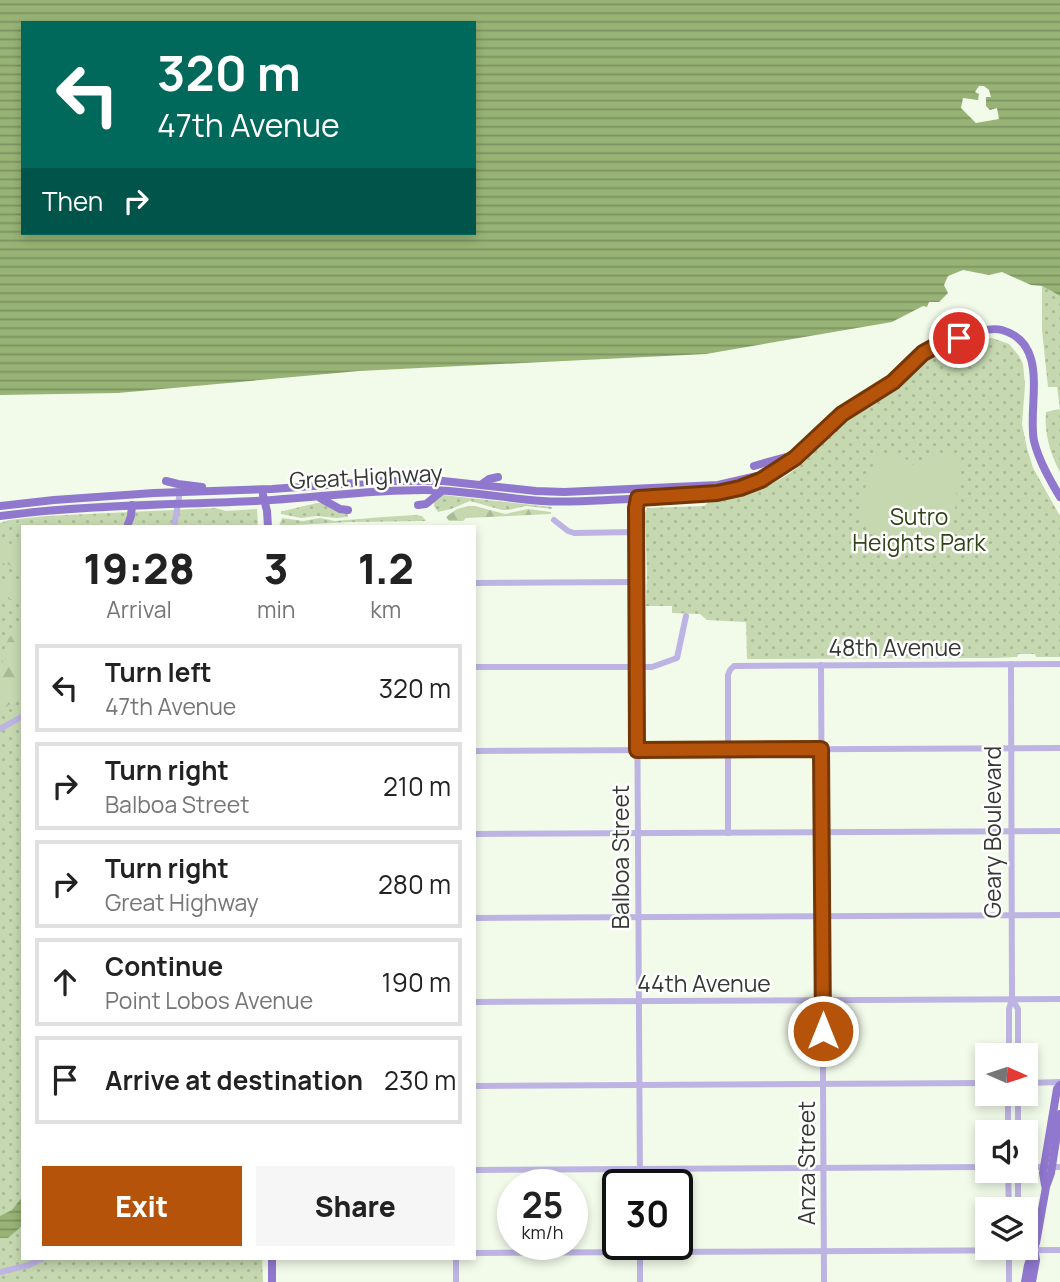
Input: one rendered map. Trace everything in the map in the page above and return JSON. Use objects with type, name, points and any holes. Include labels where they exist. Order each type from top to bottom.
[{"type":"main road","name":"Great Highway","points":[[1,519],[49,510],[265,500],[383,491],[442,491],[549,502],[717,493],[755,483],[795,458],[842,414],[893,382],[929,350],[989,329],[1018,338],[1026,345],[1035,391],[1032,424],[1034,438],[1042,464],[1060,497]]},
{"type":"main road","points":[[754,467],[786,457],[795,458]]},
{"type":"main road","name":"Great Highway","points":[[0,506],[116,496],[395,480],[436,480],[557,492],[718,485],[772,473]]},
{"type":"main road","points":[[482,484],[498,477]]},
{"type":"main road","points":[[166,481],[222,490]]},
{"type":"main road","points":[[261,489],[268,525]]},
{"type":"main road","points":[[418,505],[426,503],[442,491]]},
{"type":"main road","points":[[116,496],[132,505],[128,525]]},
{"type":"main road","points":[[317,496],[340,509],[348,510]]},
{"type":"main road","points":[[1,519],[3,512],[16,505]]},
{"type":"main road","points":[[1052,1167],[1057,1089],[1060,1084]]},
{"type":"main road","points":[[1038,1228],[1045,1187],[1052,1167],[1060,1114]]},
{"type":"main road","points":[[272,1260],[272,1282]]},
{"type":"main road","points":[[1025,1282],[1030,1260]]},
{"type":"main road","points":[[1032,1282],[1036,1260]]},
{"type":"street","name":"Balboa Street","points":[[639,488],[636,508],[639,1169]]},
{"type":"street","points":[[174,525],[180,492]]},
{"type":"street","points":[[554,520],[574,533],[636,532]]},
{"type":"street","points":[[476,583],[636,582]]},
{"type":"street","points":[[476,667],[652,667],[675,659],[686,616]]},
{"type":"street","name":"Geary Boulevard","points":[[1009,1043],[1009,1009],[1012,999],[1011,664]]},
{"type":"street","name":"48th Avenue","points":[[728,749],[728,675],[732,668],[740,665],[1060,664]]},
{"type":"street","name":"Anza Street","points":[[821,665],[824,1282]]},
{"type":"street","points":[[0,730],[21,717]]},
{"type":"street","points":[[476,751],[1060,748]]},
{"type":"street","points":[[728,749],[728,833]]},
{"type":"street","points":[[476,834],[1060,831]]},
{"type":"street","points":[[476,918],[1060,915]]},
{"type":"street","name":"Geary Boulevard","points":[[1012,999],[1018,1009],[1018,1043]]},
{"type":"street","name":"44th Avenue","points":[[476,1002],[1060,999]]},
{"type":"street","points":[[476,1086],[975,1083]]},
{"type":"street","points":[[1038,1083],[1060,1084]]},
{"type":"street","points":[[639,1169],[975,1167]]},
{"type":"street","points":[[476,1170],[602,1169]]},
{"type":"street","points":[[693,1253],[975,1250]]},
{"type":"street","points":[[1038,1251],[1060,1250]]},
{"type":"street","points":[[476,1254],[602,1253]]},
{"type":"street","points":[[0,1272],[39,1260]]},
{"type":"street","points":[[456,1260],[456,1282]]},
{"type":"street","points":[[640,1260],[640,1282]]},
{"type":"street","points":[[1009,1260],[1009,1282]]},
{"type":"green space","points":[[1042,286],[1060,296],[1060,409],[1057,387],[1048,387],[1042,330]]},
{"type":"green space","name":"Sutro Heights Park","points":[[992,338],[1009,344],[1023,364],[1025,385],[1022,424],[1027,448],[1033,468],[1060,516],[1060,657],[1018,654],[1017,657],[996,658],[747,659],[746,622],[707,620],[700,614],[672,613],[672,606],[646,606],[647,508],[705,506],[708,502],[746,494],[769,485],[792,472],[845,423],[898,387],[927,360],[966,343]]},
{"type":"green space","points":[[1060,409],[1060,472],[1048,443],[1046,412]]},
{"type":"green space","points":[[944,452],[959,460],[954,519],[945,553],[904,537],[884,542],[876,539],[864,523],[861,502],[877,453],[905,458],[912,465]]},
{"type":"green space","points":[[443,495],[552,509],[526,506],[502,510],[470,501],[438,512],[434,501]]},
{"type":"green space","points":[[317,503],[347,512],[348,517],[301,518],[281,514],[281,511]]},
{"type":"green space","points":[[468,506],[505,514],[528,509],[551,514],[466,518],[463,521],[449,521],[446,517],[457,509]]},
{"type":"green space","points":[[215,508],[226,511],[257,509],[258,525],[21,525],[21,1260],[262,1260],[263,1282],[0,1282],[0,523],[46,516]]},
{"type":"green space","points":[[415,515],[422,516],[426,521],[279,525],[282,518],[303,521],[320,518],[335,521]]},
{"type":"green space","points":[[0,536],[6,543],[21,547],[21,571],[0,563]]},
{"type":"green space","points":[[0,581],[21,585],[21,601],[0,598]]},
{"type":"green space","points":[[21,627],[21,697],[0,711],[5,649],[8,639]]},
{"type":"shaded area","points":[[0,0],[1060,0],[1060,296],[1042,286],[1031,285],[1002,272],[989,275],[963,270],[948,276],[944,285],[948,293],[939,302],[929,302],[927,307],[923,306],[892,322],[706,354],[359,371],[118,393],[0,395]],"holes":[[[979,86],[984,86],[991,97],[986,97],[986,106],[990,110],[997,108],[999,119],[976,123],[961,108],[963,98],[978,100],[979,94],[975,92]]]},
{"type":"shaded area","points":[[21,1199],[21,1227],[8,1238],[0,1238],[0,1216],[12,1210]]},
{"type":"route","points":[[823,1031],[821,749],[637,750],[636,508],[638,498],[717,493],[761,480],[795,458],[835,419],[893,382],[923,353],[959,338]]}]
